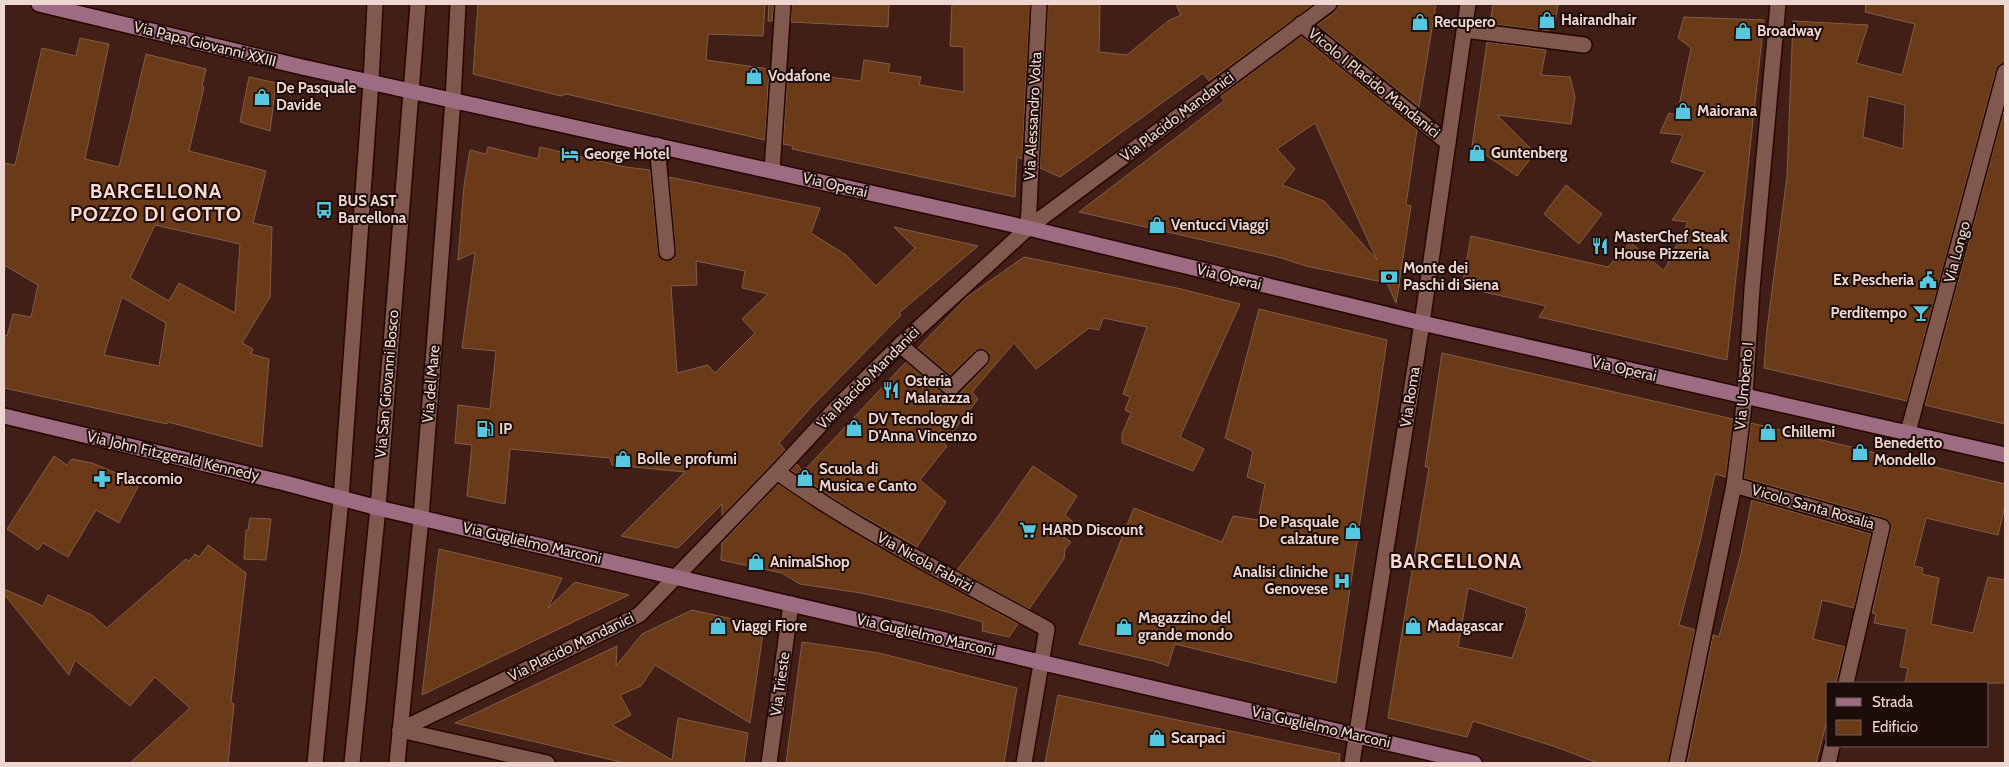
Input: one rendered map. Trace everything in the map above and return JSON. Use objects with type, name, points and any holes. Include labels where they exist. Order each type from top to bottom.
[{"type":"main road","name":"Via Papa Giovanni XXIII","points":[[39,4],[412,91]]},
{"type":"main road","name":"Via Operai","points":[[412,91],[1028,228],[1422,323],[2005,455]]},
{"type":"main road","name":"Via John Fitzgerald Kennedy","points":[[4,416],[285,483],[378,508]]},
{"type":"main road","name":"Via Guglielmo Marconi","points":[[378,508],[1474,763]]},
{"type":"street","points":[[315,763],[341,499],[372,82],[375,4]]},
{"type":"street","name":"Via San Giovanni Bosco","points":[[352,763],[378,508],[418,4]]},
{"type":"street","name":"Via del Mare","points":[[397,763],[421,518],[453,100],[458,4]]},
{"type":"street","points":[[772,171],[783,4]]},
{"type":"street","name":"Via Alessandro Volta","points":[[1028,228],[1039,4]]},
{"type":"street","name":"Via Placido Mandanici","points":[[400,730],[639,615],[836,408],[900,345],[1028,228],[1329,4]]},
{"type":"street","name":"Via Roma","points":[[1352,763],[1422,323],[1468,4]]},
{"type":"street","name":"Via Umberto I","points":[[1677,763],[1734,485],[1745,396],[1752,288],[1778,4]]},
{"type":"street","name":"Vicolo I Placido Mandanici","points":[[1301,24],[1448,143]]},
{"type":"street","points":[[1464,30],[1584,45]]},
{"type":"street","name":"Via Longo","points":[[1908,432],[2005,72]]},
{"type":"street","points":[[657,145],[667,252]]},
{"type":"street","points":[[900,345],[952,388],[981,358]]},
{"type":"street","name":"Via Nicola Fabrizi","points":[[777,472],[817,501],[1048,629],[1042,662]]},
{"type":"street","name":"Vicolo Santa Rosalia","points":[[1734,485],[1882,527],[1846,682]]},
{"type":"street","name":"Via Trieste","points":[[769,763],[791,604]]},
{"type":"street","points":[[1024,763],[1042,662]]},
{"type":"street","points":[[400,730],[547,763]]},
{"type":"street","points":[[1828,763],[1832,747]]},
{"type":"building","points":[[478,4],[765,4],[763,36],[708,34],[706,60],[769,69],[765,140],[566,94],[561,96],[473,74]]},
{"type":"building","points":[[769,4],[774,4],[772,21],[768,21]]},
{"type":"building","points":[[792,4],[889,4],[888,27],[791,22]]},
{"type":"building","points":[[952,4],[1030,4],[1022,159],[1017,157],[1015,197],[792,149],[793,146],[783,144],[788,72],[861,81],[864,60],[890,64],[888,72],[921,77],[919,85],[964,92],[964,47],[950,46]]},
{"type":"building","points":[[1048,4],[1100,4],[1099,52],[1127,55],[1168,21],[1181,15],[1176,4],[1314,4],[1209,81],[1203,73],[1060,177],[1040,168]]},
{"type":"building","points":[[1338,4],[1436,4],[1419,107],[1317,25],[1335,12]]},
{"type":"building","points":[[1493,4],[1558,4],[1554,29],[1549,28],[1549,31],[1490,24]]},
{"type":"building","points":[[1866,4],[2005,4],[2005,63],[1999,65],[1996,70],[1907,401],[1764,368],[1767,329],[1787,176],[1793,21],[1868,25],[1856,63],[1902,75],[1915,24],[1865,12]],"holes":[[[1868,96],[1905,105],[1903,149],[1863,137]]]},
{"type":"building","points":[[1684,17],[1764,20],[1727,360],[1539,317],[1546,306],[1462,287],[1471,236],[1608,267],[1630,242],[1664,271],[1688,222],[1672,220],[1705,172],[1671,162],[1683,135],[1660,133],[1669,113],[1677,115],[1688,63],[1691,48],[1678,38]]},
{"type":"building","points":[[1301,36],[1417,130],[1406,205],[1411,206],[1396,303],[1387,283],[1306,266],[1278,257],[1079,212],[1224,101],[1221,96]],"holes":[[[1315,123],[1377,260],[1324,201],[1282,185],[1295,169],[1277,149]]]},
{"type":"building","points":[[80,38],[109,44],[85,159],[119,167],[146,54],[206,69],[202,86],[204,87],[189,151],[266,171],[253,223],[272,227],[270,297],[242,343],[253,349],[251,354],[269,359],[262,447],[168,422],[167,424],[4,388],[4,335],[7,336],[13,314],[31,317],[38,285],[4,265],[4,163],[15,165],[42,48],[76,56]],"holes":[[[155,225],[240,244],[235,313],[179,283],[169,301],[130,278]],[[122,297],[166,323],[159,366],[104,355]]]},
{"type":"building","points":[[1487,42],[1546,50],[1541,75],[1570,77],[1575,97],[1571,124],[1497,115],[1535,153],[1517,176],[1472,146]]},
{"type":"building","points":[[249,77],[276,83],[270,131],[240,122]]},
{"type":"building","points":[[2005,107],[2005,424],[1925,405]]},
{"type":"building","points":[[488,147],[538,159],[540,147],[625,167],[650,170],[658,253],[664,261],[673,259],[676,252],[669,177],[820,208],[811,233],[846,255],[876,286],[915,248],[894,227],[978,246],[899,313],[901,315],[814,404],[779,443],[785,450],[722,516],[722,504],[678,548],[621,536],[685,472],[612,465],[610,458],[510,449],[505,504],[467,496],[472,445],[455,443],[458,405],[490,409],[496,351],[462,348],[475,252],[458,260],[464,186],[470,150],[486,154]],"holes":[[[696,261],[745,271],[742,288],[768,294],[742,319],[755,333],[715,373],[708,365],[677,373],[671,286],[697,285]]]},
{"type":"building","points":[[1566,185],[1602,214],[1579,244],[1544,214]]},
{"type":"building","points":[[1024,257],[1177,288],[1240,304],[1180,437],[1204,449],[1193,471],[1122,443],[1122,434],[1131,413],[1125,410],[1130,397],[1123,394],[1147,327],[1103,318],[1099,330],[1089,328],[1036,369],[1014,343],[972,392],[978,399],[944,443],[947,446],[920,480],[946,502],[917,547],[847,507],[791,470],[797,464],[803,472],[906,362],[945,395],[953,397],[958,395],[988,364],[990,360],[988,352],[983,349],[975,351],[950,375],[918,348],[967,297]]},
{"type":"building","points":[[1259,309],[1387,340],[1336,683],[1175,644],[1168,666],[1079,644],[1134,508],[1222,542],[1233,516],[1258,520],[1265,484],[1247,477],[1253,451],[1225,438]]},
{"type":"building","points":[[1442,353],[1733,419],[1726,477],[1715,474],[1679,625],[1695,630],[1668,763],[1598,763],[1556,747],[1473,721],[1467,737],[1388,718],[1429,467],[1425,467]],"holes":[[[1468,588],[1527,608],[1525,613],[1527,614],[1512,658],[1458,647]]]},
{"type":"building","points":[[1751,423],[2005,484],[2005,506],[1998,535],[1926,518],[1914,566],[1923,568],[1922,574],[1939,578],[1931,624],[1973,633],[1988,577],[2005,580],[2005,683],[1905,682],[1908,668],[1900,667],[1907,629],[1874,623],[1876,614],[1872,613],[1891,529],[1889,521],[1885,518],[1744,478]]},
{"type":"building","points":[[54,456],[67,465],[72,459],[92,463],[140,483],[119,523],[96,510],[68,557],[43,543],[38,550],[7,529]]},
{"type":"building","name":"HARD Discount","points":[[1033,466],[1077,496],[1065,515],[1075,524],[1061,535],[1071,542],[1065,549],[1064,559],[1029,609],[957,570],[994,522]]},
{"type":"building","points":[[778,484],[871,543],[1018,624],[1009,637],[982,631],[983,622],[944,611],[861,593],[800,584],[782,573],[721,560],[722,543]]},
{"type":"building","points":[[1752,500],[1871,534],[1854,608],[1822,600],[1813,639],[1845,647],[1836,682],[1826,682],[1826,724],[1816,763],[1687,763],[1713,635],[1719,637],[1741,554]]},
{"type":"building","points":[[250,518],[271,519],[266,560],[244,559],[246,530],[248,530]]},
{"type":"building","points":[[208,545],[246,573],[231,702],[234,704],[228,763],[130,763],[190,708],[155,677],[130,706],[75,660],[69,675],[4,594],[4,589],[43,606],[48,595],[92,615],[107,628],[186,559],[189,561],[195,554],[199,557]]},
{"type":"building","points":[[439,549],[562,578],[548,608],[575,582],[629,595],[422,695]]},
{"type":"building","points":[[692,610],[764,626],[750,723],[655,665],[641,686],[620,695],[631,715],[612,725],[672,760],[678,718],[748,733],[744,763],[625,763],[455,723],[617,646],[616,666],[642,634]]},
{"type":"building","points":[[802,642],[879,653],[1017,688],[1004,763],[786,763]]},
{"type":"building","points":[[1058,695],[1340,754],[1339,763],[1045,763]]},
{"type":"place","name":"Hairandhair","points":[[1547,20]]},
{"type":"place","name":"Recupero","points":[[1420,22]]},
{"type":"place","name":"Broadway","points":[[1743,31]]},
{"type":"place","name":"Vodafone","points":[[754,76]]},
{"type":"place","name":"De Pasquale Davide","points":[[262,97]]},
{"type":"place","name":"Maiorana","points":[[1683,111]]},
{"type":"place","name":"Guntenberg","points":[[1477,153]]},
{"type":"place","name":"George Hotel","points":[[570,154]]},
{"type":"place","name":"BUS AST Barcellona","points":[[324,210]]},
{"type":"place","name":"Ventucci Viaggi","points":[[1157,225]]},
{"type":"place","name":"MasterChef Steak House Pizzeria","points":[[1600,246]]},
{"type":"place","name":"Monte dei Paschi di Siena","points":[[1389,277]]},
{"type":"place","name":"Ex Pescheria","points":[[1928,280]]},
{"type":"place","name":"Perditempo","points":[[1921,313]]},
{"type":"place","name":"Osteria Malarazza","points":[[891,390]]},
{"type":"place","name":"DV Tecnology di D'Anna Vincenzo","points":[[854,428]]},
{"type":"place","name":"IP","points":[[485,429]]},
{"type":"place","name":"Chillemi","points":[[1768,432]]},
{"type":"place","name":"Benedetto Mondello","points":[[1860,452]]},
{"type":"place","name":"Bolle e profumi","points":[[623,459]]},
{"type":"place","name":"Scuola di Musica e Canto","points":[[805,478]]},
{"type":"place","name":"Flaccomio","points":[[102,479]]},
{"type":"place","name":"HARD Discount","points":[[1028,530]]},
{"type":"place","name":"De Pasquale calzature","points":[[1353,531]]},
{"type":"place","name":"AnimalShop","points":[[756,562]]},
{"type":"place","name":"Analisi cliniche Genovese","points":[[1342,581]]},
{"type":"place","name":"Viaggi Fiore","points":[[718,626]]},
{"type":"place","name":"Madagascar","points":[[1413,626]]},
{"type":"place","name":"Magazzino del grande mondo","points":[[1124,627]]},
{"type":"place","name":"Scarpaci","points":[[1157,738]]},
{"type":"district","name":"BARCELLONA POZZO DI GOTTO","points":[[156,202]]},
{"type":"district","name":"BARCELLONA","points":[[1456,561]]}]
